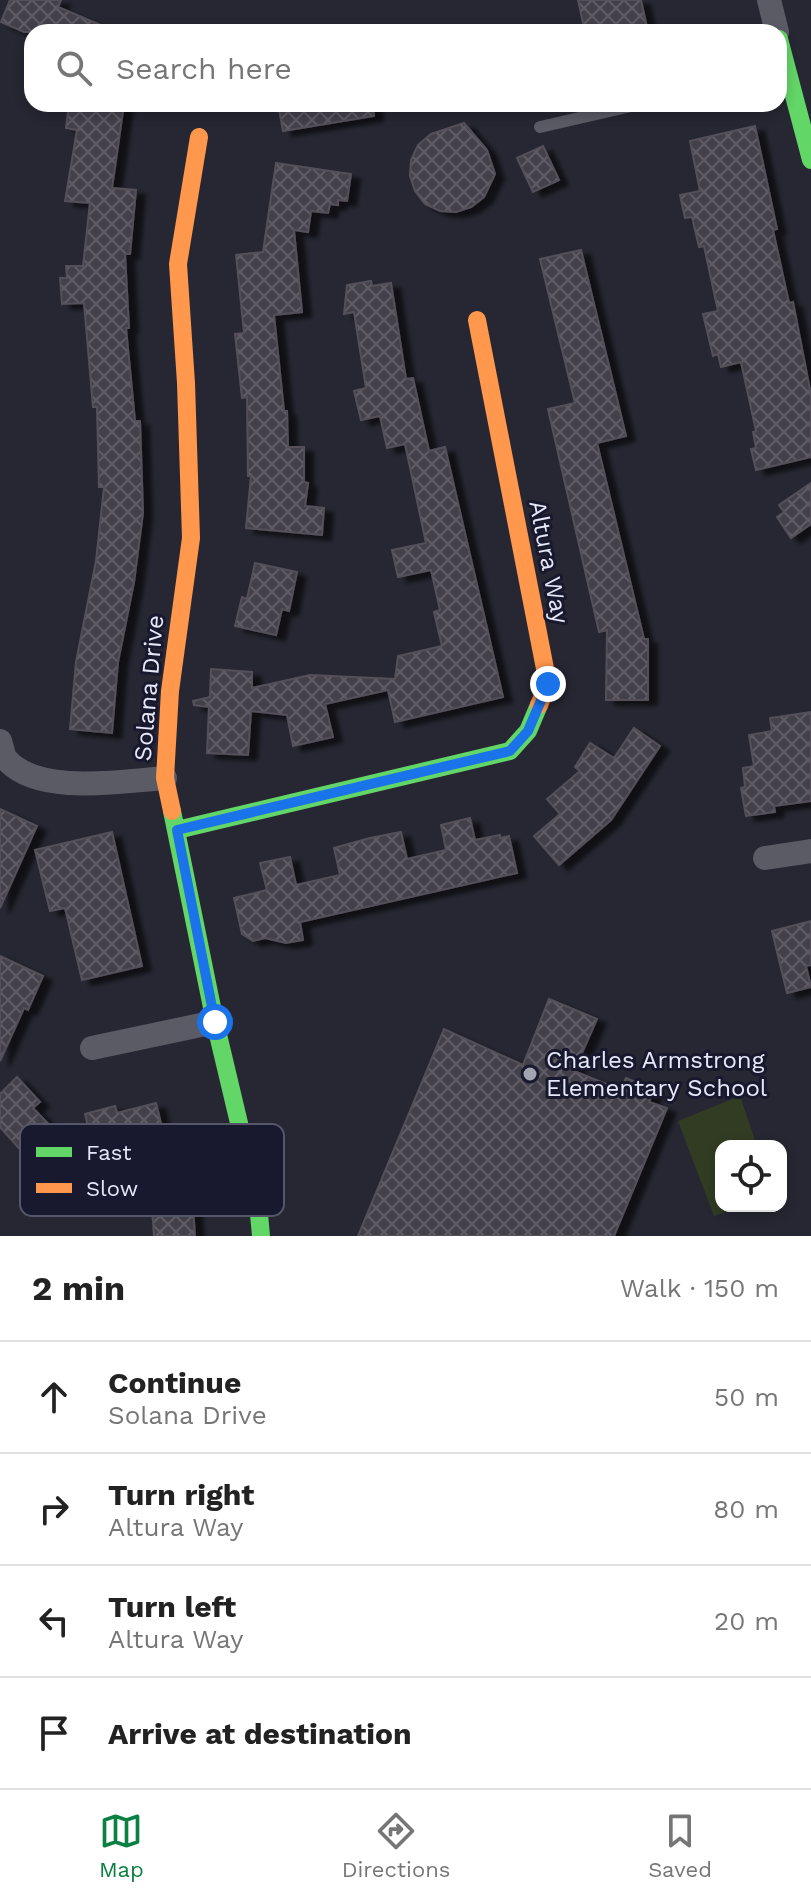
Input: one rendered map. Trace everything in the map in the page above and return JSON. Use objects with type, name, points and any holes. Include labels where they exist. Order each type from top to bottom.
[{"type":"street","points":[[769,0],[775,24]]},
{"type":"street","points":[[787,85],[811,160]]},
{"type":"street","name":"Solana Drive","points":[[199,137],[178,264],[191,538],[170,691],[165,778],[239,1124]]},
{"type":"street","name":"Altura Way","points":[[177,830],[510,751],[528,731],[548,684],[477,320]]},
{"type":"street","points":[[0,741],[6,758],[15,765],[60,785],[165,778]]},
{"type":"street","points":[[765,858],[811,851]]},
{"type":"street","points":[[92,1048],[215,1022]]},
{"type":"street","name":"Solana Drive","points":[[259,1216],[261,1236]]},
{"type":"lane","points":[[540,127],[605,112]]},
{"type":"green space","points":[[740,1096],[755,1140],[715,1140],[715,1212],[726,1212],[714,1216],[678,1121]]},
{"type":"building","points":[[10,0],[61,0],[58,7],[98,24],[24,24],[24,32],[1,22]]},
{"type":"building","points":[[578,0],[641,0],[646,24],[583,24]]},
{"type":"building","points":[[68,112],[123,112],[112,188],[136,190],[130,254],[125,254],[129,328],[126,328],[135,421],[140,421],[143,513],[134,582],[118,662],[112,733],[70,729],[76,662],[96,561],[104,487],[99,487],[97,407],[93,407],[84,303],[62,304],[60,278],[67,278],[66,266],[83,266],[90,203],[65,201],[77,130],[66,128]]},
{"type":"building","points":[[279,112],[374,112],[374,116],[283,131]]},
{"type":"building","points":[[464,123],[487,150],[495,174],[484,197],[471,207],[456,212],[440,211],[425,204],[415,191],[410,176],[411,160],[418,145],[431,134]]},
{"type":"building","points":[[755,126],[777,229],[773,230],[789,303],[793,302],[811,395],[811,457],[756,470],[751,449],[756,448],[753,432],[756,431],[741,362],[721,367],[718,354],[713,356],[703,314],[718,311],[704,246],[699,247],[692,217],[685,218],[680,195],[700,191],[690,141]]},
{"type":"building","points":[[543,146],[559,180],[533,192],[517,158]]},
{"type":"building","points":[[276,163],[351,174],[347,201],[338,200],[338,205],[330,204],[328,213],[311,211],[308,232],[294,230],[302,312],[274,315],[284,411],[287,411],[288,447],[304,447],[304,482],[308,483],[305,506],[324,508],[322,535],[246,528],[251,476],[248,476],[247,397],[242,398],[235,334],[244,333],[236,255],[263,252]]},
{"type":"building","points":[[581,250],[626,436],[597,443],[644,639],[648,639],[648,700],[606,700],[607,630],[599,632],[548,409],[575,403],[540,259]]},
{"type":"building","points":[[371,281],[372,286],[391,283],[406,379],[413,378],[429,451],[445,447],[503,697],[395,722],[388,690],[325,704],[333,737],[293,746],[287,715],[251,711],[248,755],[207,753],[209,707],[194,705],[193,701],[210,697],[211,669],[252,672],[252,688],[310,675],[395,679],[398,656],[442,646],[434,612],[440,610],[431,570],[398,577],[392,550],[426,543],[405,444],[387,448],[380,416],[361,420],[354,391],[366,388],[354,312],[344,314],[347,285]]},
{"type":"building","points":[[811,483],[811,524],[791,538],[777,517],[784,512],[779,505]]},
{"type":"building","points":[[255,563],[297,572],[289,611],[282,609],[276,635],[235,626],[242,597],[247,599]]},
{"type":"building","points":[[811,712],[811,801],[774,806],[775,812],[746,816],[741,788],[745,787],[743,768],[754,766],[749,735],[772,731],[770,718]]},
{"type":"building","points":[[634,728],[660,746],[611,820],[559,865],[534,836],[560,814],[547,799],[580,771],[575,767],[590,743],[614,758]]},
{"type":"building","points":[[0,809],[37,826],[0,908]]},
{"type":"building","points":[[470,818],[475,840],[509,836],[517,873],[300,922],[303,940],[286,943],[265,938],[253,941],[242,934],[234,898],[267,890],[260,863],[290,857],[296,885],[340,875],[334,848],[370,838],[401,832],[407,859],[446,850],[441,825]]},
{"type":"building","points":[[112,832],[142,966],[82,980],[65,908],[50,911],[35,850]]},
{"type":"building","points":[[811,921],[811,965],[806,966],[811,987],[787,993],[772,931]]},
{"type":"building","points":[[0,956],[43,976],[28,1010],[24,1008],[0,1061]]},
{"type":"building","points":[[549,999],[597,1019],[574,1071],[621,1090],[626,1078],[654,1089],[649,1102],[667,1108],[614,1236],[358,1236],[444,1029],[523,1065]]},
{"type":"building","points":[[17,1077],[40,1102],[33,1108],[48,1124],[20,1124],[20,1149],[0,1127],[0,1094]]},
{"type":"building","points":[[156,1103],[161,1124],[87,1124],[85,1114],[115,1106],[117,1113]]},
{"type":"building","points":[[153,1216],[194,1216],[195,1236],[154,1236]]},
{"type":"traffic: fast","points":[[787,69],[811,160]]},
{"type":"traffic: fast","points":[[177,830],[510,751],[528,731],[539,705]]},
{"type":"traffic: fast","points":[[172,811],[239,1124]]},
{"type":"traffic: fast","points":[[259,1216],[261,1236]]},
{"type":"traffic: slow","points":[[172,811],[165,778],[170,691],[191,538],[178,264],[199,137]]},
{"type":"traffic: slow","points":[[477,320],[548,684],[539,705]]},
{"type":"place","name":"Charles Armstrong Elementary School","points":[[530,1074]]},
{"type":"route","points":[[215,1022],[177,830],[510,751],[528,731],[548,684]]}]
